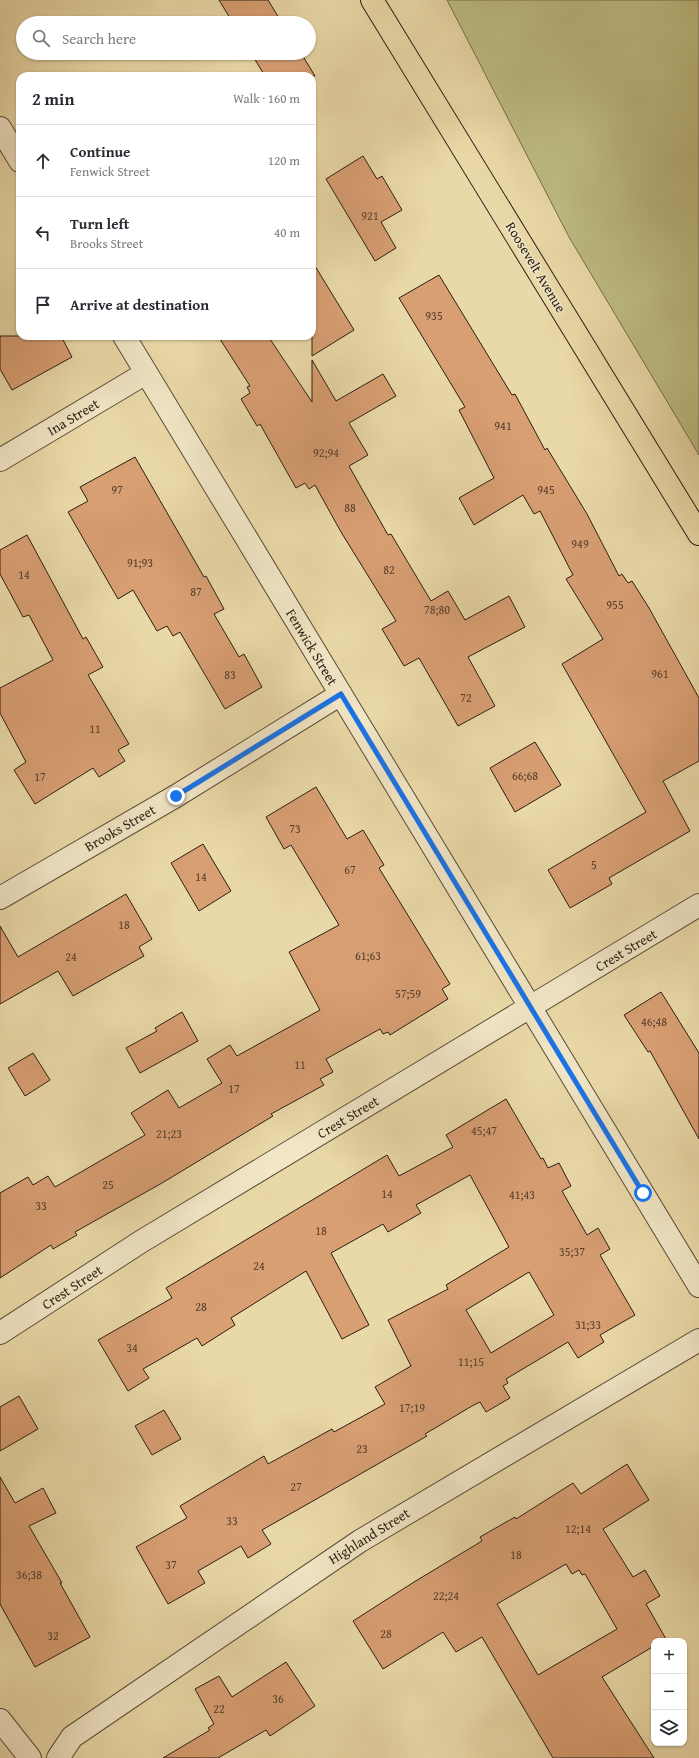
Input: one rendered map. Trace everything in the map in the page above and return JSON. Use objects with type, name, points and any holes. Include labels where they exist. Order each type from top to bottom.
[{"type":"main road","name":"Roosevelt Avenue","points":[[372,0],[699,534]]},
{"type":"street","points":[[0,128],[16,154]]},
{"type":"street","name":"Fenwick Street","points":[[126,340],[699,1286]]},
{"type":"street","name":"Ina Street","points":[[0,460],[146,373]]},
{"type":"street","name":"Brooks Street","points":[[0,898],[176,796],[341,694]]},
{"type":"street","name":"Crest Street","points":[[0,1333],[149,1237],[699,905]]},
{"type":"street","name":"Highland Street","points":[[58,1758],[72,1737],[360,1540],[699,1340]]},
{"type":"street","points":[[0,1720],[30,1758]]},
{"type":"shaded area","points":[[447,0],[699,0],[699,455],[569,237]]},
{"type":"building","points":[[219,0],[268,0],[278,16],[229,16]]},
{"type":"building","points":[[255,60],[305,60],[313,72],[263,72]]},
{"type":"building","points":[[363,156],[377,179],[382,176],[402,210],[381,222],[396,248],[375,261],[326,179]]},
{"type":"building","points":[[316,268],[354,330],[312,356],[312,340],[316,340]]},
{"type":"building","points":[[439,275],[512,395],[515,394],[545,450],[547,448],[587,514],[619,576],[622,574],[628,583],[632,581],[649,608],[699,698],[699,761],[663,781],[690,831],[609,878],[612,884],[570,908],[548,870],[646,812],[562,664],[603,639],[566,579],[573,575],[540,511],[534,514],[523,495],[474,525],[459,498],[494,478],[459,410],[465,407],[399,298]]},
{"type":"building","points":[[0,336],[16,336],[16,340],[63,340],[72,357],[12,390],[0,369]]},
{"type":"building","points":[[221,340],[271,340],[312,402],[312,360],[336,401],[383,374],[396,396],[349,423],[368,455],[349,466],[388,535],[391,534],[431,601],[448,591],[465,620],[509,596],[525,627],[468,657],[495,706],[458,726],[419,658],[404,666],[382,629],[396,621],[341,532],[315,485],[309,489],[305,483],[296,488],[260,424],[257,426],[241,399],[250,393],[247,387],[250,386]]},
{"type":"building","points":[[135,457],[224,609],[214,614],[239,657],[244,654],[262,687],[225,709],[180,632],[173,636],[167,626],[157,631],[133,590],[118,599],[68,512],[88,501],[80,487]]},
{"type":"building","points":[[27,535],[83,639],[86,637],[103,667],[88,675],[129,744],[118,750],[125,761],[99,777],[93,768],[35,804],[14,770],[26,762],[0,713],[0,688],[53,660],[29,615],[23,617],[0,574],[0,550]]},
{"type":"building","points":[[535,742],[561,785],[515,812],[490,768]]},
{"type":"building","points":[[316,787],[347,839],[363,830],[384,865],[379,868],[450,984],[442,989],[448,999],[390,1035],[388,1032],[383,1034],[380,1029],[326,1059],[333,1072],[320,1079],[324,1085],[271,1114],[273,1116],[162,1183],[75,1232],[77,1235],[53,1249],[51,1245],[0,1278],[0,1193],[28,1177],[33,1185],[48,1176],[55,1187],[145,1135],[131,1113],[168,1090],[179,1108],[222,1083],[207,1059],[230,1045],[237,1056],[320,1010],[289,952],[339,925],[291,845],[284,849],[266,817]]},
{"type":"building","points":[[203,844],[231,891],[199,911],[171,863]]},
{"type":"building","points":[[126,894],[152,939],[139,947],[144,956],[73,996],[58,971],[0,1004],[0,926],[18,957]]},
{"type":"building","points":[[661,992],[699,1053],[699,1139],[650,1051],[648,1052],[624,1015]]},
{"type":"building","points":[[182,1012],[198,1041],[140,1073],[126,1048],[157,1031],[155,1028]]},
{"type":"building","points":[[33,1053],[50,1080],[25,1096],[8,1068]]},
{"type":"building","points":[[506,1099],[541,1159],[543,1158],[548,1168],[559,1163],[571,1186],[562,1191],[587,1235],[598,1228],[610,1249],[600,1255],[635,1315],[600,1335],[604,1342],[578,1358],[568,1342],[506,1379],[508,1383],[503,1386],[510,1398],[486,1412],[480,1402],[472,1406],[425,1434],[427,1436],[262,1530],[271,1544],[248,1558],[241,1546],[198,1571],[205,1583],[168,1604],[136,1547],[187,1518],[180,1506],[264,1456],[268,1464],[332,1429],[334,1432],[385,1404],[375,1387],[411,1366],[388,1320],[448,1289],[446,1285],[509,1247],[470,1175],[416,1205],[421,1213],[388,1232],[383,1224],[331,1253],[369,1325],[342,1339],[306,1271],[231,1318],[235,1325],[202,1346],[197,1338],[143,1369],[149,1378],[128,1391],[98,1340],[172,1298],[166,1288],[387,1155],[399,1176],[453,1147],[446,1135]],"holes":[[[529,1272],[554,1315],[491,1353],[466,1310]]]},
{"type":"building","points":[[19,1396],[38,1429],[0,1451],[0,1407]]},
{"type":"building","points":[[164,1410],[181,1439],[152,1455],[135,1426]]},
{"type":"building","points":[[627,1464],[649,1500],[603,1529],[633,1577],[645,1570],[660,1596],[646,1604],[665,1638],[651,1638],[651,1648],[602,1677],[654,1758],[553,1758],[482,1637],[456,1652],[443,1632],[383,1669],[353,1621],[482,1541],[480,1537],[515,1517],[516,1519],[573,1483],[581,1494]],"holes":[[[566,1564],[572,1574],[579,1570],[582,1575],[585,1574],[617,1629],[538,1675],[497,1604]]]},
{"type":"building","points":[[0,1477],[15,1503],[43,1488],[56,1513],[29,1526],[62,1583],[60,1583],[90,1637],[35,1667],[0,1604]]},
{"type":"building","points":[[286,1662],[315,1706],[270,1736],[266,1730],[218,1758],[163,1758],[210,1730],[208,1728],[214,1724],[195,1689],[219,1676],[232,1697]]},
{"type":"route","points":[[176,796],[341,694],[643,1193]]}]
